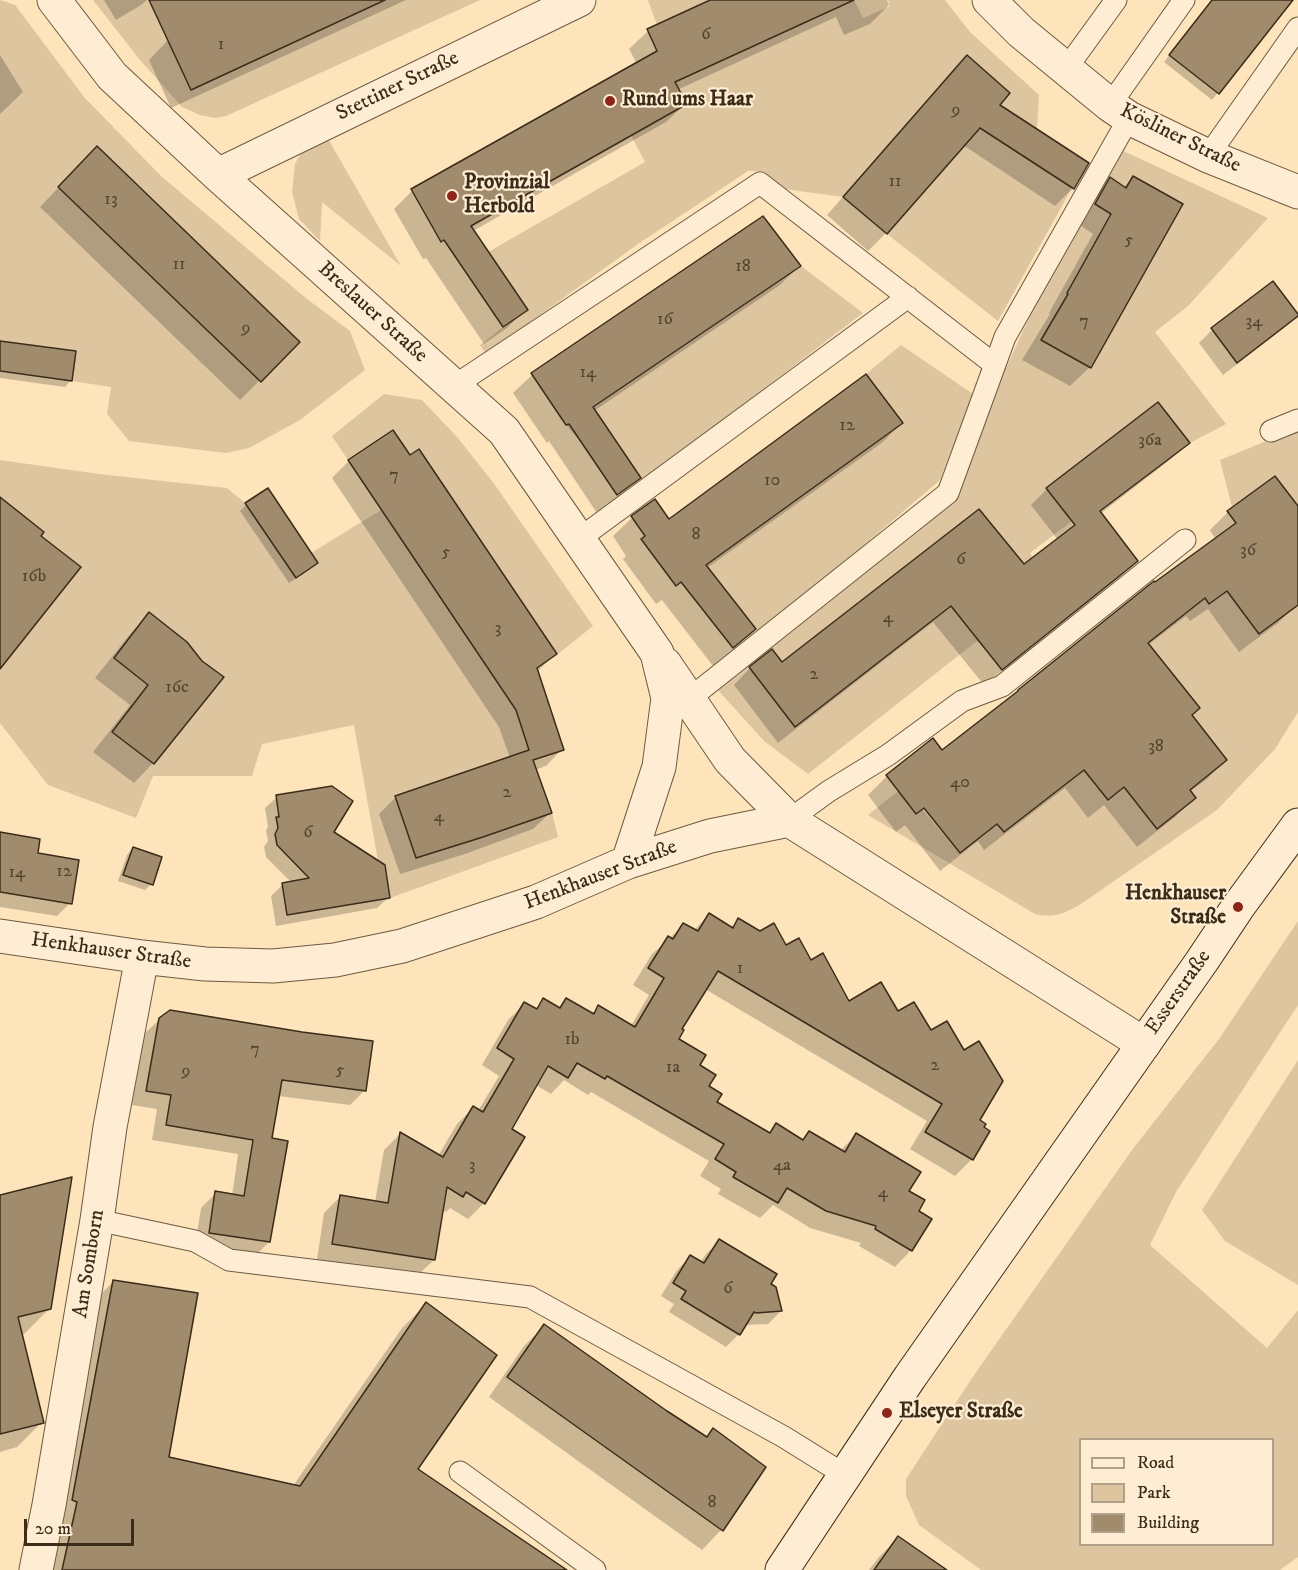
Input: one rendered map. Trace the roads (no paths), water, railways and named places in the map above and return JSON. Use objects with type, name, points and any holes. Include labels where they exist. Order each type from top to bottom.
[{"type":"street","name":"Breslauer Straße","points":[[54,0],[112,76],[218,175],[504,431],[730,760],[789,820]]},
{"type":"street","name":"Stettiner Straße","points":[[218,175],[579,0]]},
{"type":"street","name":"Kösliner Straße","points":[[989,0],[1021,32],[1120,111],[1208,156],[1298,192]]},
{"type":"street","name":"Breslauer Straße","points":[[628,862],[659,767],[668,698],[657,653]]},
{"type":"street","name":"Henkhauser Straße","points":[[0,936],[205,964],[273,966],[335,960],[402,946],[536,902],[628,862],[710,836],[789,820]]},
{"type":"street","points":[[782,1570],[910,1377],[1143,1044],[789,820]]},
{"type":"street","name":"Esserstraße","points":[[1143,1044],[1298,825]]},
{"type":"street","name":"Am Somborn","points":[[36,1570],[97,1220],[110,1127],[142,957]]},
{"type":"lane","points":[[1066,69],[1116,0]]},
{"type":"lane","points":[[689,699],[948,493],[1005,337],[1120,111],[1184,0]]},
{"type":"lane","points":[[1208,156],[1298,28]]},
{"type":"lane","points":[[454,386],[760,183],[995,365]]},
{"type":"lane","points":[[579,539],[908,297]]},
{"type":"lane","points":[[1271,431],[1298,420]]},
{"type":"lane","points":[[789,820],[829,791],[888,755],[962,702],[1002,686],[1185,540]]},
{"type":"lane","points":[[97,1220],[195,1241],[229,1260],[530,1297],[784,1437],[845,1475]]},
{"type":"lane","points":[[460,1472],[596,1570]]},
{"type":"place","name":"Rund ums Haar","points":[[610,101]]},
{"type":"place","name":"Provinzial Herbold","points":[[452,196]]},
{"type":"place","name":"Henkhauser Straße","points":[[1238,907]]},
{"type":"place","name":"Elseyer Straße","points":[[887,1413]]}]
